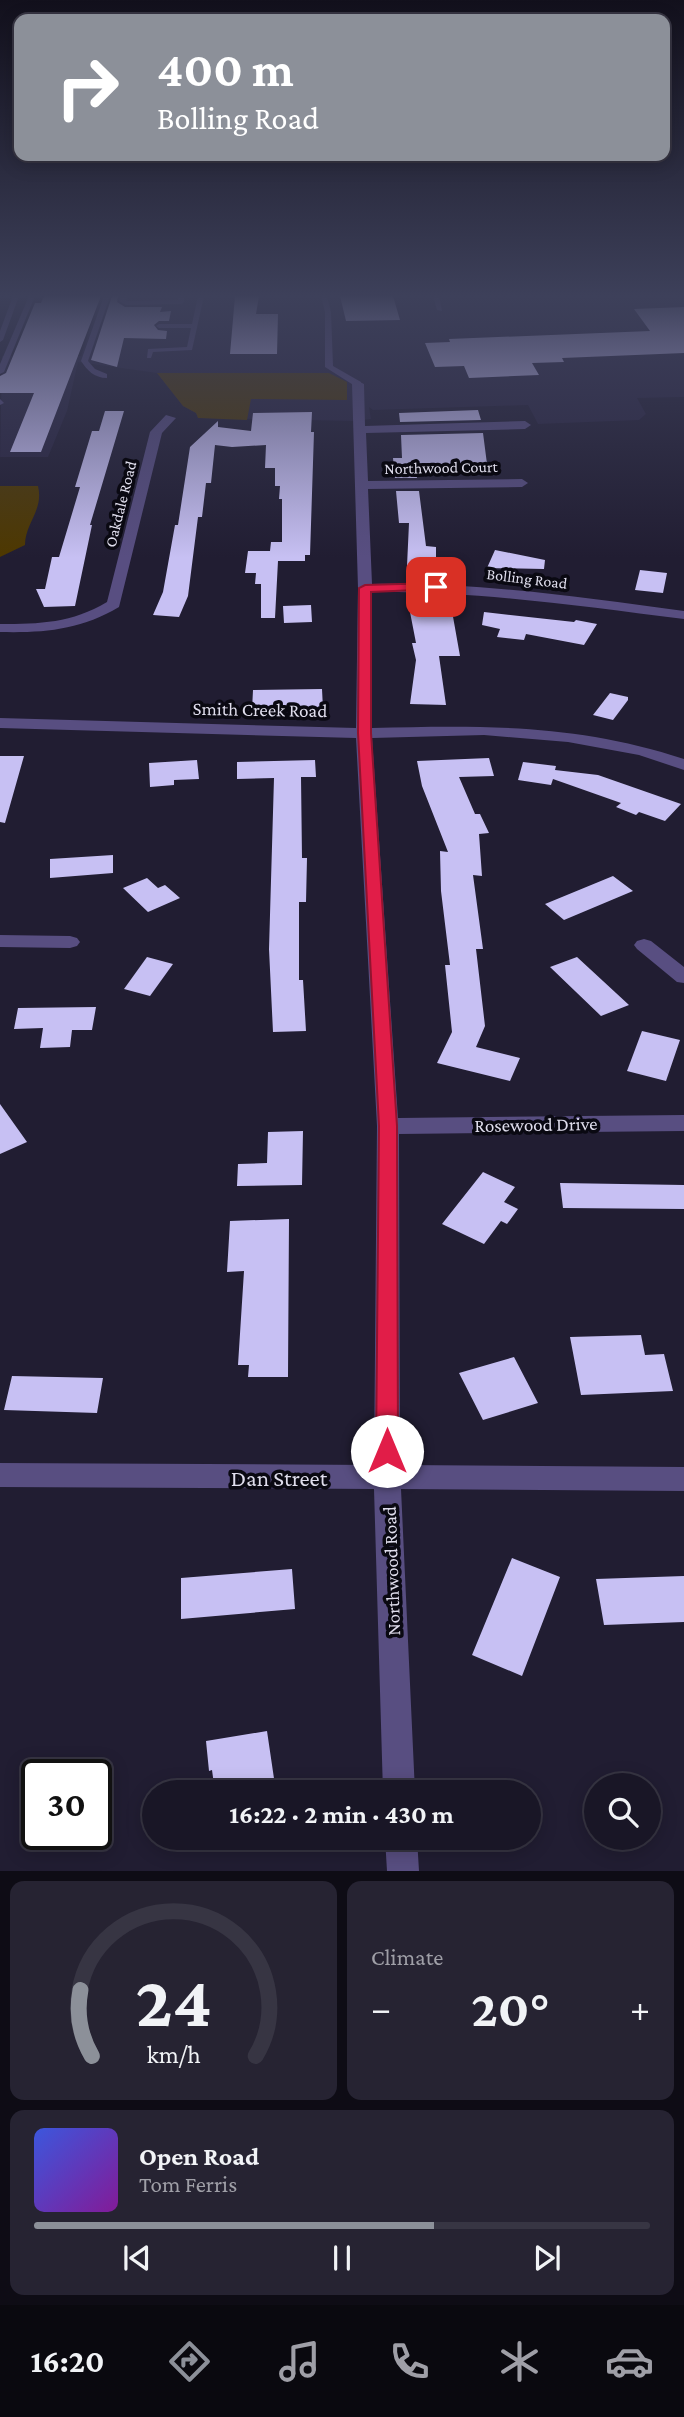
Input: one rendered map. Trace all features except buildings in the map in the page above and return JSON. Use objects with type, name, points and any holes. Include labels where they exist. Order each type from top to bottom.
[{"type":"street","name":"Northwood Road","points":[[358,384],[365,588],[364,733],[388,1126],[387,1479],[399,1780]]},
{"type":"street","name":"Oakdale Road","points":[[0,628],[46,629],[73,625],[114,604],[156,432],[170,418]]},
{"type":"street","points":[[360,430],[526,425]]},
{"type":"street","name":"Northwood Court","points":[[360,485],[522,483]]},
{"type":"street","name":"Bolling Road","points":[[365,588],[436,587],[501,591],[684,615]]},
{"type":"street","name":"Smith Creek Road","points":[[0,723],[364,733],[484,730],[568,737],[642,751],[684,765]]},
{"type":"street","points":[[0,941],[70,942]]},
{"type":"street","points":[[644,945],[684,977]]},
{"type":"street","name":"Rosewood Drive","points":[[388,1126],[684,1123]]},
{"type":"street","name":"Dan Street","points":[[0,1475],[684,1479]]},
{"type":"street","points":[[401,1850],[402,1871]]},
{"type":"shaded area","points":[[1,383],[73,383],[67,411],[48,457],[0,457]]},
{"type":"shaded area","points":[[165,383],[684,383],[684,397],[637,398],[646,414],[639,420],[538,424],[528,405],[373,410],[369,407],[371,419],[355,421],[198,418],[196,413],[183,406]]},
{"type":"shaded area","points":[[165,383],[347,383],[347,400],[251,399],[247,420],[198,418],[196,413],[183,406]]},
{"type":"shaded area","points":[[0,486],[38,486],[39,502],[25,545],[0,557]]},
{"type":"route","points":[[387,1451],[388,1126],[364,733],[365,588],[436,587]]}]
